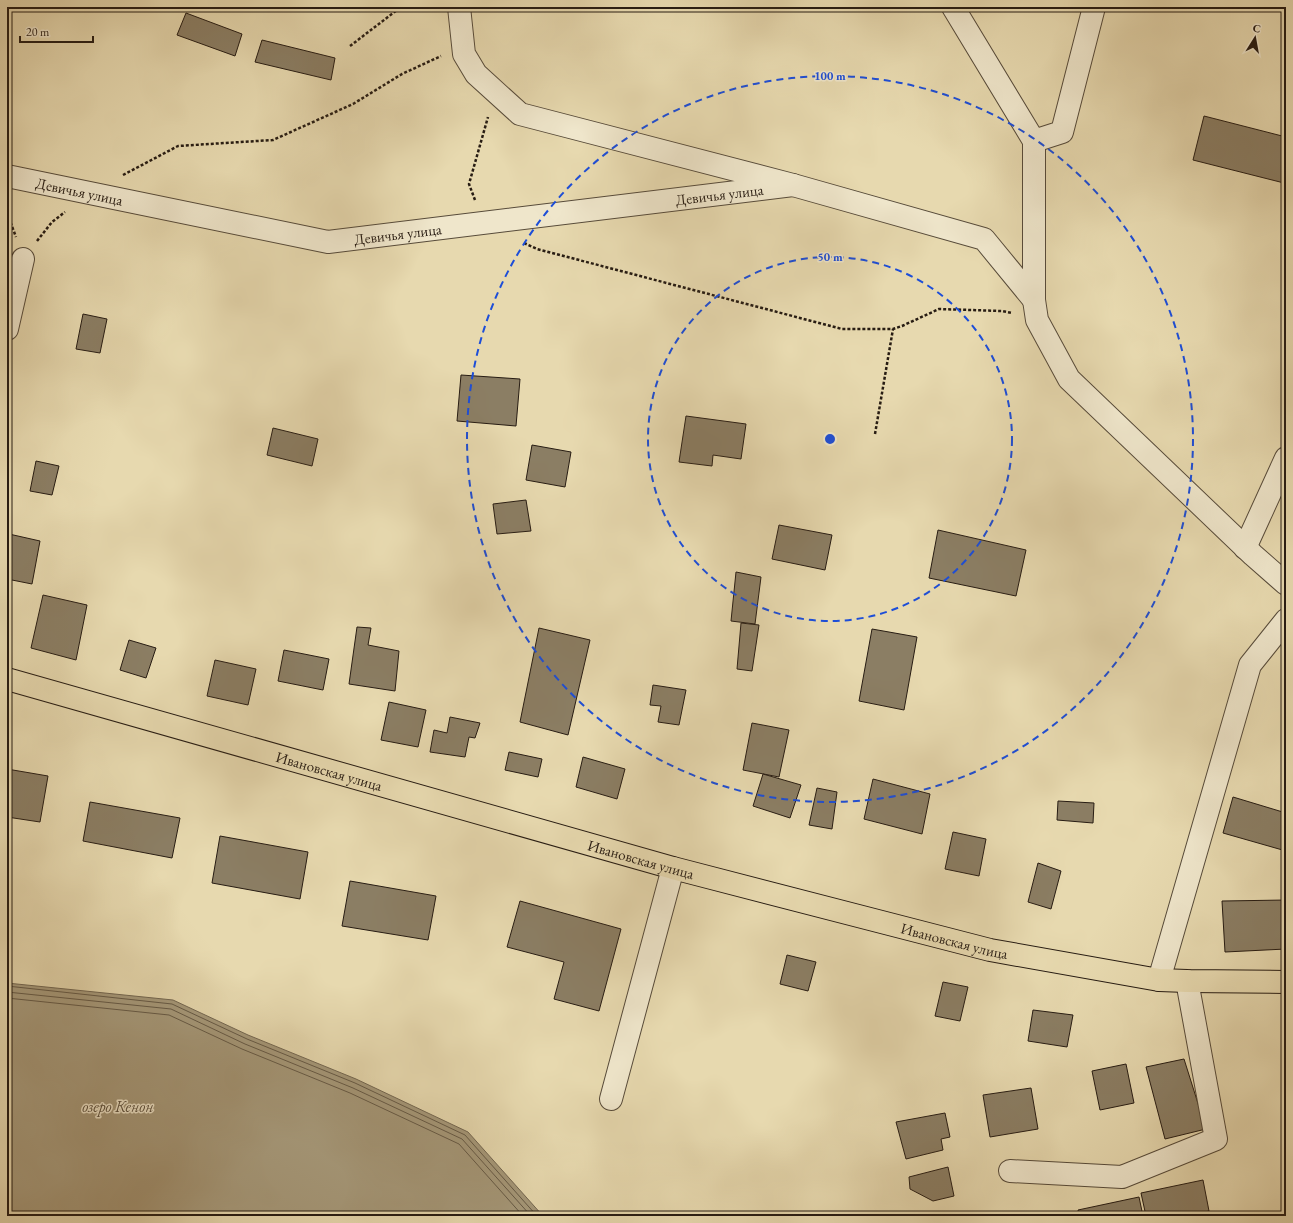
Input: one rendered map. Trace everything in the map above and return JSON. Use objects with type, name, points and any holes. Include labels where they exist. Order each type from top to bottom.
[{"type":"main road","name":"Ивановская улица","points":[[7,679],[673,868],[990,950],[1159,980],[1286,982]]},
{"type":"street","points":[[953,7],[1034,141],[1036,310]]},
{"type":"street","points":[[1034,141],[1062,132],[1094,7]]},
{"type":"street","points":[[457,8],[464,54],[476,74],[520,114],[793,185],[984,239],[1036,310],[1069,379],[1245,548],[1286,584]]},
{"type":"street","name":"Девичья улица","points":[[7,176],[328,242],[793,185]]},
{"type":"street","points":[[7,330],[23,259]]},
{"type":"street","points":[[1245,548],[1285,462]]},
{"type":"street","points":[[1159,980],[1250,665],[1286,620]]},
{"type":"street","points":[[611,1099],[673,868]]},
{"type":"street","points":[[1010,1170],[1122,1177],[1216,1139],[1187,981]]},
{"type":"path","points":[[350,46],[401,7]]},
{"type":"path","points":[[23,259],[52,222],[90,193],[178,146],[273,140],[353,104],[402,74],[463,46]]},
{"type":"path","points":[[484,223],[468,184],[495,92]]},
{"type":"path","points":[[524,242],[537,249],[842,329],[893,329],[939,309],[1002,311],[1036,310]]},
{"type":"path","points":[[874,434],[893,329]]},
{"type":"water","name":"озеро Кенон","points":[[7,983],[173,1000],[248,1035],[356,1079],[468,1132],[543,1216],[7,1216]]},
{"type":"building","points":[[186,13],[242,34],[235,56],[177,35]]},
{"type":"building","points":[[262,40],[335,58],[331,80],[255,62]]},
{"type":"building","points":[[1204,116],[1286,137],[1286,174],[1284,183],[1193,160]]},
{"type":"building","points":[[83,314],[107,319],[100,353],[76,349]]},
{"type":"building","points":[[461,375],[520,379],[516,426],[457,421]]},
{"type":"building","points":[[686,416],[746,424],[741,459],[713,455],[712,466],[679,462]]},
{"type":"building","points":[[273,428],[318,439],[312,466],[267,455]]},
{"type":"building","points":[[532,445],[571,452],[565,487],[526,480]]},
{"type":"building","points":[[36,461],[59,466],[52,495],[30,491]]},
{"type":"building","points":[[526,500],[531,531],[497,534],[493,504]]},
{"type":"building","points":[[779,525],[832,535],[825,570],[772,559]]},
{"type":"building","points":[[938,530],[1026,550],[1016,596],[929,578]]},
{"type":"building","points":[[9,534],[40,541],[32,584],[7,579],[7,541]]},
{"type":"building","points":[[736,572],[761,577],[755,624],[731,621]]},
{"type":"building","points":[[43,595],[87,605],[76,660],[31,648]]},
{"type":"building","points":[[741,623],[759,625],[752,671],[737,669]]},
{"type":"building","points":[[357,627],[371,628],[368,645],[399,651],[395,691],[349,684]]},
{"type":"building","points":[[539,628],[590,640],[568,735],[520,722]]},
{"type":"building","points":[[872,629],[917,637],[904,710],[859,701]]},
{"type":"building","points":[[129,640],[156,648],[146,678],[120,670]]},
{"type":"building","points":[[284,650],[329,659],[323,690],[278,681]]},
{"type":"building","points":[[215,660],[256,669],[248,705],[207,696]]},
{"type":"building","points":[[653,685],[686,690],[679,725],[658,722],[661,706],[650,705]]},
{"type":"building","points":[[389,702],[426,710],[418,747],[381,740]]},
{"type":"building","points":[[450,717],[480,723],[475,738],[469,737],[465,757],[430,752],[434,730],[447,733]]},
{"type":"building","points":[[752,723],[789,730],[779,777],[743,770]]},
{"type":"building","points":[[509,752],[542,759],[538,777],[505,770]]},
{"type":"building","points":[[583,757],[625,769],[617,799],[576,787]]},
{"type":"building","points":[[7,769],[48,776],[40,822],[7,817]]},
{"type":"building","points":[[763,774],[801,785],[790,818],[753,806]]},
{"type":"building","points":[[873,779],[930,794],[922,834],[864,819]]},
{"type":"building","points":[[817,788],[837,792],[832,829],[809,825]]},
{"type":"building","points":[[1233,797],[1286,813],[1286,851],[1223,833]]},
{"type":"building","points":[[1058,801],[1094,803],[1093,823],[1057,820]]},
{"type":"building","points":[[90,802],[180,818],[172,858],[83,841]]},
{"type":"building","points":[[953,832],[986,839],[979,876],[945,869]]},
{"type":"building","points":[[220,836],[308,852],[300,899],[212,883]]},
{"type":"building","points":[[1038,863],[1061,871],[1051,909],[1028,902]]},
{"type":"building","points":[[350,881],[436,896],[428,940],[342,926]]},
{"type":"building","points":[[1286,900],[1286,949],[1225,952],[1222,901]]},
{"type":"building","points":[[520,901],[621,929],[599,1011],[554,999],[564,962],[507,947]]},
{"type":"building","points":[[787,955],[816,962],[808,991],[780,984]]},
{"type":"building","points":[[943,982],[968,987],[960,1021],[935,1016]]},
{"type":"building","points":[[1033,1010],[1073,1015],[1067,1047],[1028,1041]]},
{"type":"building","points":[[1184,1059],[1206,1129],[1165,1139],[1146,1067]]},
{"type":"building","points":[[1126,1064],[1134,1103],[1100,1110],[1092,1071]]},
{"type":"building","points":[[1031,1088],[1038,1129],[990,1137],[983,1095]]},
{"type":"building","points":[[945,1113],[950,1137],[941,1139],[943,1150],[906,1159],[896,1122]]},
{"type":"building","points":[[948,1167],[954,1196],[933,1201],[910,1189],[909,1177]]},
{"type":"building","points":[[1203,1180],[1209,1211],[1186,1216],[1146,1216],[1141,1193]]},
{"type":"building","points":[[1139,1197],[1143,1216],[1079,1216],[1078,1210]]}]
